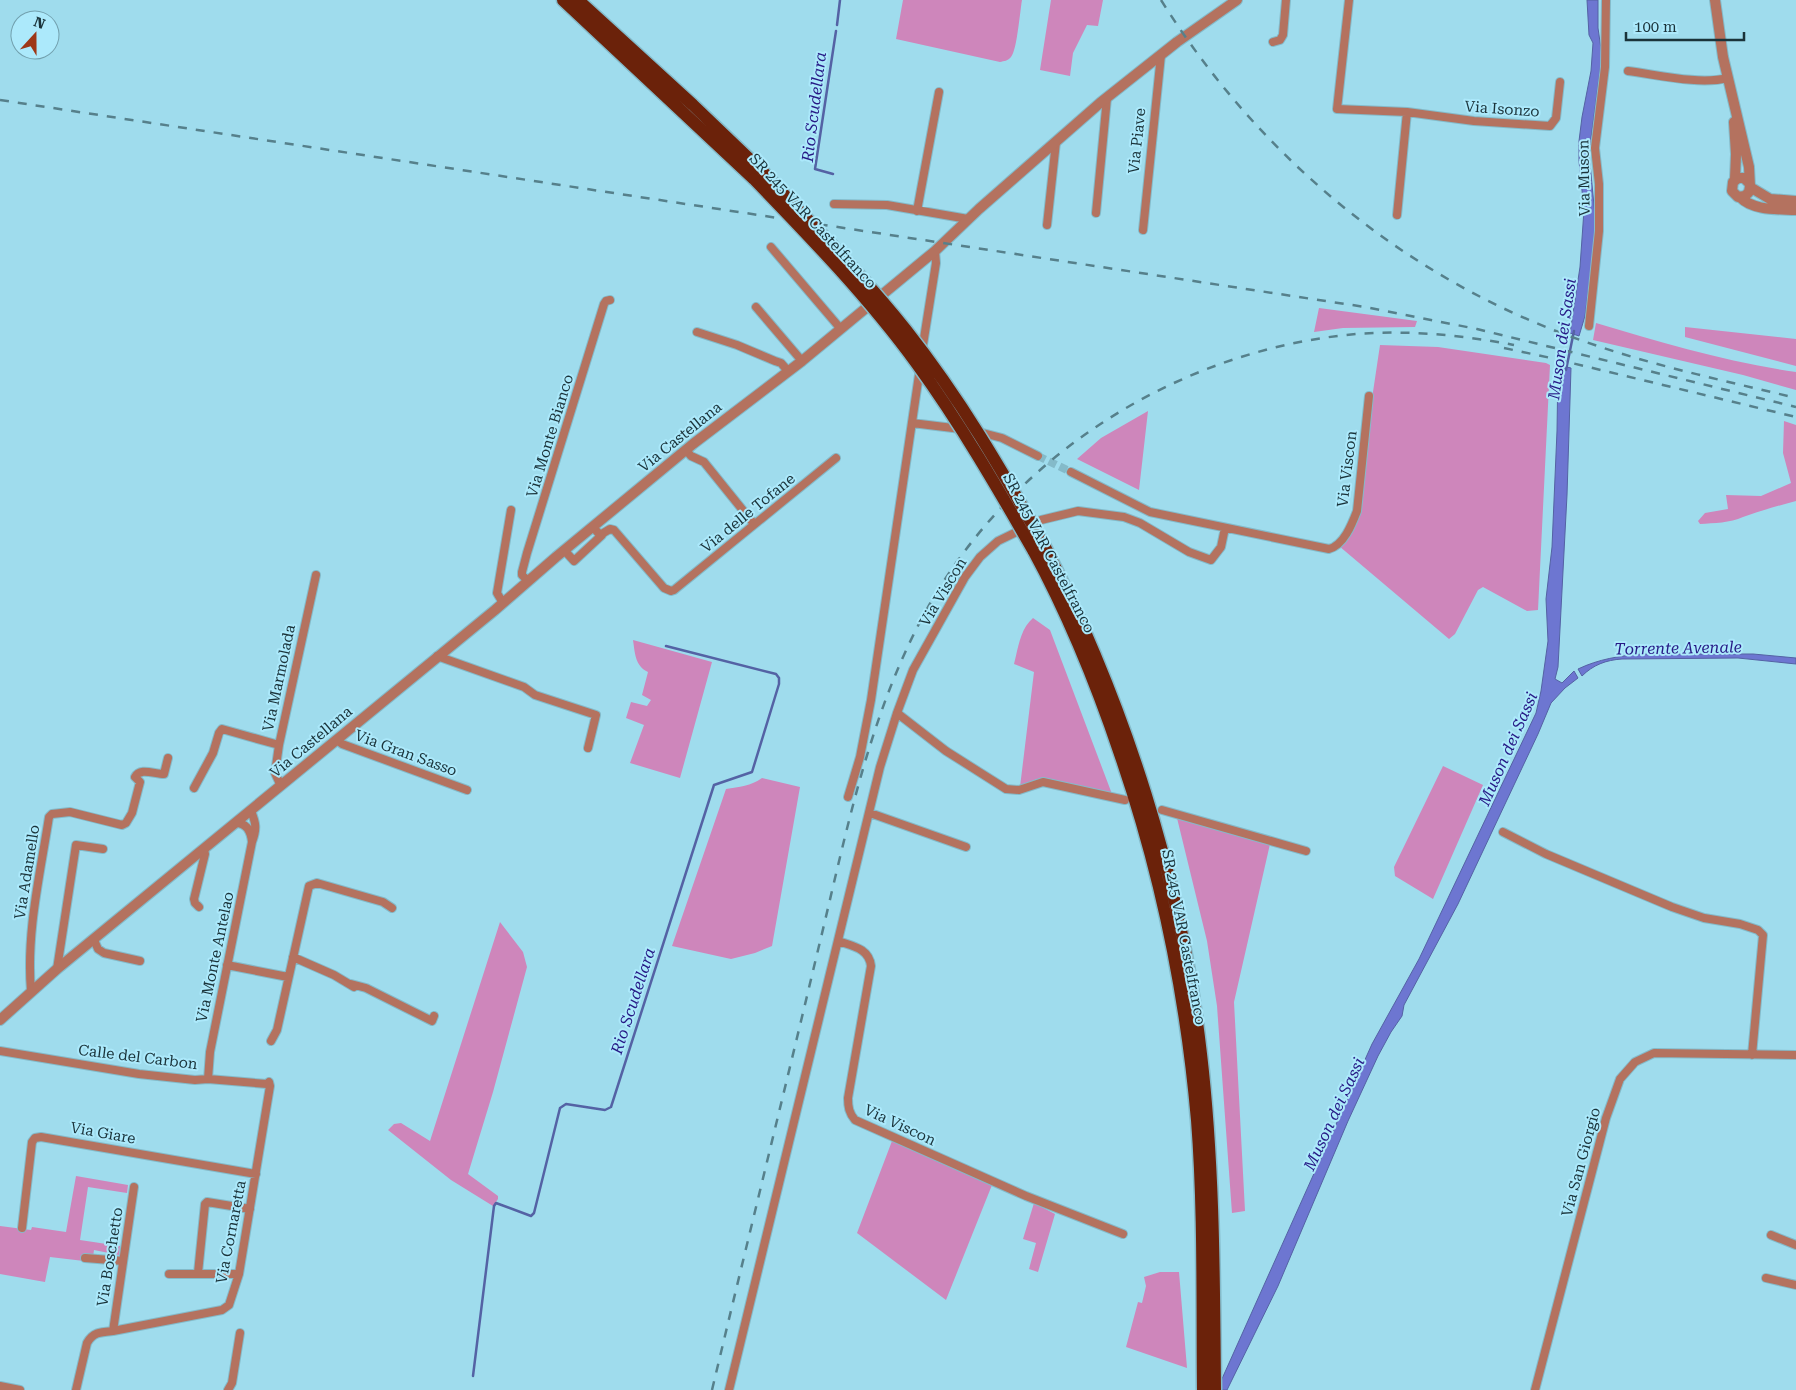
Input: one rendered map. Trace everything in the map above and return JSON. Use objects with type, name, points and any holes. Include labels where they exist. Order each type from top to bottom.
[{"type":"highway","name":"SR 245 VAR Castelfranco","points":[[564,0],[685,112],[759,176]]},
{"type":"highway","name":"SR 245 VAR Castelfranco","points":[[578,0],[693,105],[759,176],[843,274],[916,364],[1069,595],[1110,689],[1146,796],[1181,933],[1197,1023],[1206,1111],[1211,1196],[1215,1390]]},
{"type":"highway","name":"SR 245 VAR Castelfranco","points":[[1039,549],[1099,691],[1139,810],[1165,912],[1183,1008],[1197,1121],[1202,1233],[1203,1390]]},
{"type":"street","name":"Via Piave","points":[[944,243],[968,219],[1107,98],[1237,0]]},
{"type":"street","points":[[1273,42],[1280,40],[1283,35],[1286,0]]},
{"type":"street","name":"Via Isonzo","points":[[1349,0],[1337,109],[1407,112],[1474,122],[1550,126],[1556,118],[1560,82]]},
{"type":"street","name":"Via Muson","points":[[1589,326],[1599,231],[1599,184],[1595,148],[1605,67],[1606,0]]},
{"type":"street","points":[[1715,0],[1723,57],[1748,164],[1750,186],[1747,195],[1740,197]]},
{"type":"street","name":"Via Piave","points":[[1143,230],[1162,55]]},
{"type":"street","points":[[1628,72],[1707,80],[1728,78]]},
{"type":"street","points":[[916,211],[939,92]]},
{"type":"street","points":[[1096,213],[1107,98]]},
{"type":"street","points":[[1397,215],[1407,112]]},
{"type":"street","points":[[1735,113],[1736,154],[1735,179],[1731,185],[1732,191],[1736,196],[1758,207],[1795,207]]},
{"type":"street","points":[[1047,225],[1056,142]]},
{"type":"street","points":[[1735,179],[1744,178],[1769,203],[1795,207]]},
{"type":"street","points":[[834,204],[887,205],[968,219]]},
{"type":"street","name":"Via Castellana","points":[[0,1020],[57,969],[503,603],[564,550],[686,450],[802,361],[944,243]]},
{"type":"street","points":[[771,248],[840,328]]},
{"type":"street","points":[[848,797],[866,730],[936,263],[935,251]]},
{"type":"street","name":"Via Monte Bianco","points":[[528,581],[522,575],[527,553],[604,304],[606,300],[610,300]]},
{"type":"street","points":[[756,307],[802,361]]},
{"type":"street","points":[[697,332],[737,345],[775,361],[788,371]]},
{"type":"street","name":"Via Viscon","points":[[1071,472],[1150,512],[1329,549],[1334,547],[1352,526],[1357,511],[1370,396]]},
{"type":"street","points":[[912,423],[984,432],[1002,438],[1038,456]]},
{"type":"street","points":[[686,450],[691,456],[704,462],[754,524]]},
{"type":"street","name":"Via delle Tofane","points":[[602,535],[610,529],[614,530],[664,588],[671,591],[677,589],[836,458]]},
{"type":"street","points":[[503,603],[496,593],[511,510]]},
{"type":"street","name":"Via Viscon","points":[[729,1390],[880,767],[913,670],[965,577],[989,548],[1010,534],[1041,520],[1078,511],[1115,516],[1140,523],[1189,552],[1211,560],[1221,547],[1225,528]]},
{"type":"street","points":[[564,550],[574,561],[602,535],[593,527]]},
{"type":"street","name":"Via Marmolada","points":[[281,786],[275,773],[279,745],[316,575]]},
{"type":"street","points":[[437,656],[524,687],[535,695],[596,715],[588,748]]},
{"type":"street","points":[[897,713],[946,751],[1006,789],[1019,790],[1043,782],[1125,800]]},
{"type":"street","points":[[194,788],[213,753],[222,729],[279,745]]},
{"type":"street","name":"Via Gran Sasso","points":[[337,740],[342,744],[467,790]]},
{"type":"street","name":"Via Adamello","points":[[31,991],[30,958],[33,916],[49,817],[52,814],[70,812],[122,825],[126,823],[132,813],[140,782],[135,777],[136,774],[140,771],[164,774],[168,758]]},
{"type":"street","points":[[1162,810],[1306,851]]},
{"type":"street","name":"Via Monte Antelao","points":[[208,1079],[210,1052],[252,842],[257,828],[251,811]]},
{"type":"street","points":[[870,813],[966,848]]},
{"type":"street","points":[[236,823],[247,827],[252,842]]},
{"type":"street","points":[[1503,832],[1546,854],[1672,907],[1704,918],[1740,924],[1758,930],[1763,935],[1752,1055]]},
{"type":"street","points":[[57,969],[76,845],[103,849]]},
{"type":"street","points":[[199,907],[194,899],[205,854],[204,850]]},
{"type":"street","points":[[271,1041],[276,1030],[309,886],[317,883],[383,902],[392,908]]},
{"type":"street","points":[[94,940],[98,949],[104,953],[140,961]]},
{"type":"street","name":"Via Viscon","points":[[838,942],[858,948],[866,953],[870,958],[871,966],[848,1098],[850,1115],[855,1120],[1026,1196],[1123,1234]]},
{"type":"street","points":[[293,957],[354,986],[366,988],[432,1020],[434,1016]]},
{"type":"street","points":[[227,965],[288,977]]},
{"type":"street","name":"Calle del Carbon","points":[[0,1051],[139,1074],[195,1080],[208,1079],[267,1084],[269,1082],[270,1086]]},
{"type":"street","name":"Via San Giorgio","points":[[1535,1390],[1606,1118],[1620,1079],[1635,1062],[1654,1053],[1796,1055]]},
{"type":"street","name":"Via Cornaretta","points":[[76,1390],[87,1342],[91,1336],[98,1332],[113,1331],[227,1308],[232,1300],[239,1274],[270,1086]]},
{"type":"street","name":"Via Giare","points":[[22,1228],[32,1142],[35,1138],[50,1138],[256,1174]]},
{"type":"street","name":"Via Boschetto","points":[[113,1331],[134,1187]]},
{"type":"street","points":[[198,1273],[205,1204],[207,1202],[250,1209]]},
{"type":"street","points":[[1771,1235],[1796,1245]]},
{"type":"street","points":[[85,1258],[123,1261]]},
{"type":"street","points":[[169,1274],[239,1274]]},
{"type":"street","points":[[1766,1278],[1796,1285]]},
{"type":"street","points":[[228,1390],[232,1382],[240,1333]]},
{"type":"street","points":[[0,1386],[20,1390]]},
{"type":"shaded area","points":[[903,0],[1022,0],[1017,39],[1011,57],[1006,61],[1000,62],[896,39]]},
{"type":"shaded area","points":[[1051,0],[1103,0],[1098,26],[1087,25],[1073,53],[1070,76],[1040,70]]},
{"type":"shaded area","points":[[1319,308],[1417,321],[1415,327],[1343,328],[1314,332]]},
{"type":"shaded area","points":[[1596,323],[1670,345],[1796,372],[1796,390],[1743,375],[1593,340]]},
{"type":"shaded area","points":[[1685,327],[1796,339],[1796,366],[1685,337]]},
{"type":"shaded area","points":[[1380,345],[1438,347],[1550,365],[1538,610],[1527,611],[1483,587],[1478,590],[1455,634],[1449,639],[1339,546],[1353,526]]},
{"type":"shaded area","points":[[1148,411],[1139,490],[1077,459],[1101,438]]},
{"type":"shaded area","points":[[1784,421],[1796,425],[1796,501],[1733,520],[1700,524],[1698,521],[1705,513],[1728,509],[1726,495],[1761,496],[1791,483],[1783,453]]},
{"type":"shaded area","points":[[1033,618],[1050,630],[1112,794],[1048,779],[1037,779],[1020,787],[1034,672],[1014,664],[1022,633]]},
{"type":"shaded area","points":[[633,640],[712,662],[680,778],[630,763],[644,725],[626,718],[631,702],[647,706],[651,700],[642,695],[648,672],[638,663]]},
{"type":"shaded area","points":[[1443,766],[1483,785],[1433,899],[1395,876],[1394,867]]},
{"type":"shaded area","points":[[762,778],[800,787],[772,946],[755,953],[731,959],[672,946],[726,789],[740,787]]},
{"type":"shaded area","points":[[1177,818],[1270,844],[1234,1002],[1245,1211],[1232,1213],[1217,1006],[1207,941]]},
{"type":"shaded area","points":[[500,922],[523,952],[527,967],[493,1092],[468,1174],[498,1196],[493,1206],[451,1180],[388,1130],[394,1124],[401,1123],[430,1141]]},
{"type":"shaded area","points":[[892,1141],[992,1185],[946,1300],[857,1233]]},
{"type":"shaded area","points":[[76,1176],[128,1185],[127,1193],[88,1187],[80,1240],[120,1246],[119,1255],[94,1250],[93,1257],[84,1261],[50,1257],[45,1282],[0,1274],[0,1226],[31,1230],[32,1227],[66,1232]]},
{"type":"shaded area","points":[[1034,1203],[1055,1214],[1038,1272],[1029,1269],[1036,1243],[1023,1239]]},
{"type":"shaded area","points":[[1160,1272],[1179,1272],[1187,1368],[1126,1347],[1138,1302],[1142,1303],[1146,1286],[1144,1277]]},
{"type":"water","points":[[1587,0],[1598,0],[1598,28],[1602,56],[1589,153],[1595,216],[1594,247],[1585,316],[1579,336],[1570,333],[1580,267],[1584,210],[1579,141],[1591,71],[1593,43],[1589,35]]},
{"type":"water","points":[[1558,365],[1571,368],[1567,495],[1558,667],[1555,679],[1562,683],[1574,671],[1578,678],[1551,703],[1458,904],[1404,1005],[1402,1016],[1378,1056],[1348,1121],[1278,1286],[1227,1390],[1221,1390],[1221,1381],[1372,1044],[1419,959],[1536,713],[1548,641],[1546,599],[1552,547]]},
{"type":"water","points":[[1642,654],[1753,654],[1796,658],[1796,664],[1738,658],[1622,659],[1600,664],[1582,676],[1578,669],[1609,658]]},
{"type":"waterway","name":"Rio Scudellara","points":[[837,25],[840,0]]},
{"type":"waterway","name":"Rio Scudellara","points":[[833,174],[815,169],[836,31]]},
{"type":"waterway","name":"Muson dei Sassi","points":[[1566,370],[1574,331]]},
{"type":"waterway","name":"Rio Scudellara","points":[[473,1376],[494,1206],[496,1203],[531,1216],[534,1213],[560,1108],[566,1104],[605,1110],[611,1107],[714,785],[752,772],[779,684],[779,678],[776,674],[666,646]]},
{"type":"tunnel","points":[[1038,456],[1071,472]]},
{"type":"railway","points":[[1161,0],[1200,58],[1244,112],[1292,162],[1344,207],[1399,249],[1458,285],[1521,316],[1586,342],[1664,366],[1796,398]]},
{"type":"railway","points":[[0,100],[1365,307],[1477,329],[1796,407]]},
{"type":"railway","points":[[712,1390],[859,782],[886,699],[902,659],[921,620],[957,562],[999,510],[1048,463],[1102,423],[1161,389],[1224,363],[1289,344],[1356,334],[1435,334],[1475,338],[1514,345]]},
{"type":"railway","points":[[1504,348],[1796,417]]},
{"type":"water label","name":"Torrente Avenale","points":[[1678,648]]}]
